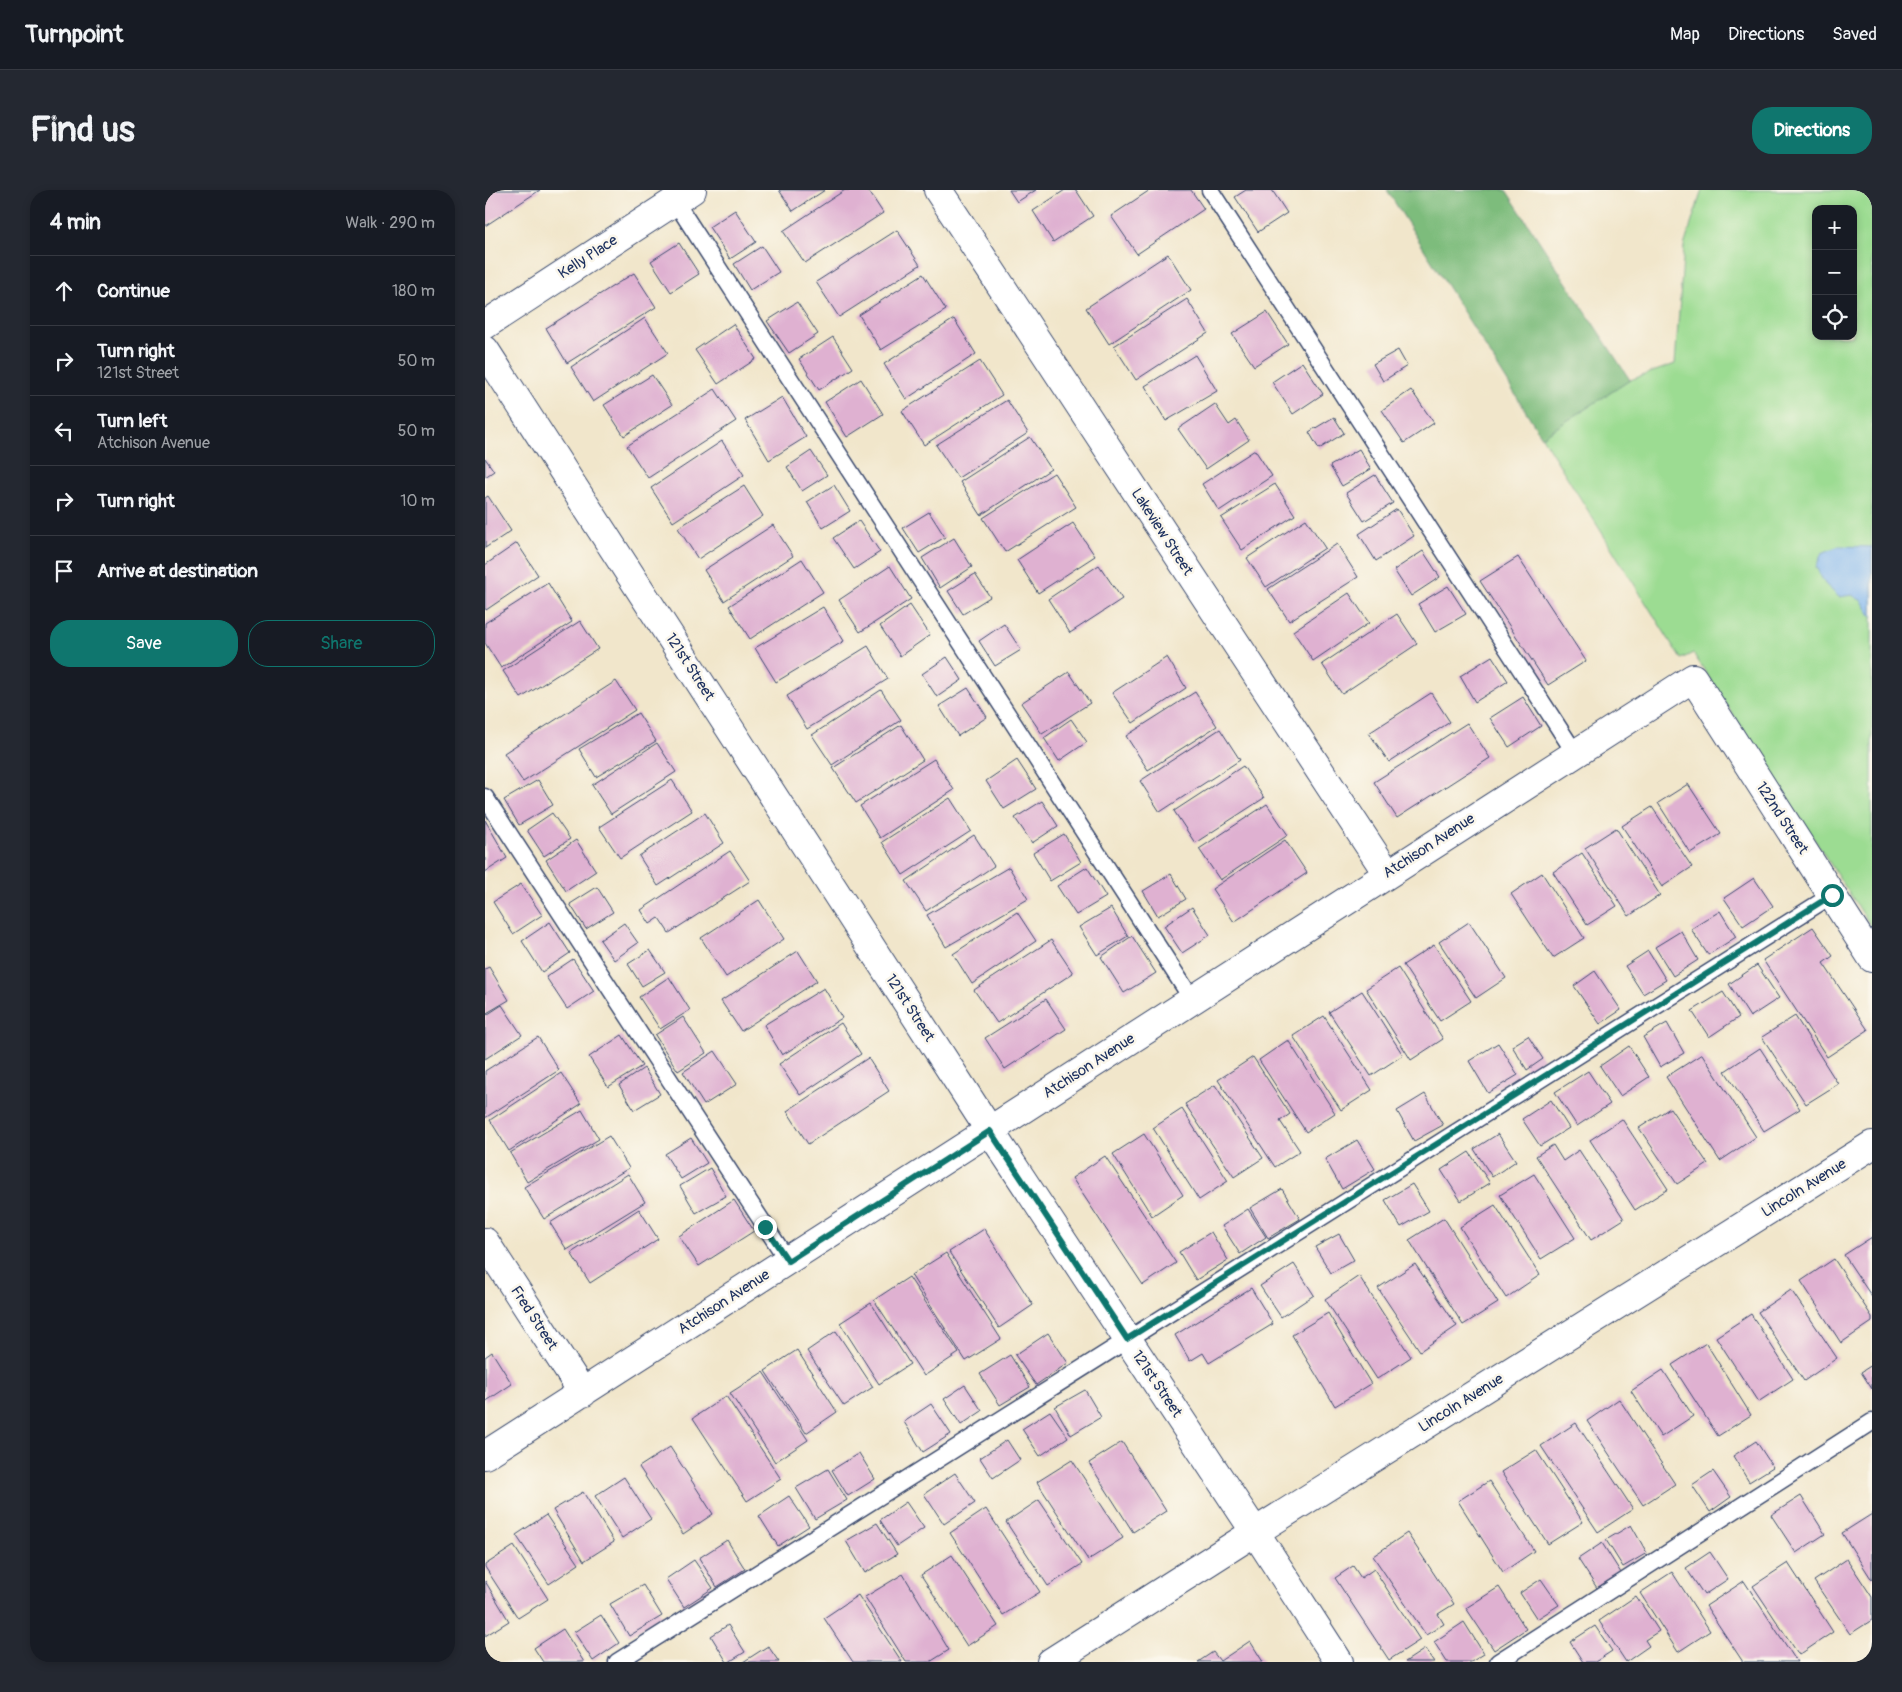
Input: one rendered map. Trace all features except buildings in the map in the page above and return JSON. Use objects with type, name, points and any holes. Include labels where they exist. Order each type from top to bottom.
[{"type":"street","name":"Lakeview Street","points":[[938,190],[1387,873]]},
{"type":"street","name":"Kelly Place","points":[[485,325],[678,194]]},
{"type":"street","name":"121st Street","points":[[485,350],[990,1131],[1339,1662]]},
{"type":"street","name":"Atchison Avenue","points":[[485,1455],[990,1131],[1387,873],[1693,678]]},
{"type":"street","name":"122nd Street","points":[[1693,678],[1872,958]]},
{"type":"street","name":"Lincoln Avenue","points":[[1051,1662],[1872,1145]]},
{"type":"street","name":"Fred Street","points":[[485,1242],[583,1393]]},
{"type":"lane","points":[[1210,190],[1575,753]]},
{"type":"lane","points":[[678,194],[1192,999]]},
{"type":"lane","points":[[485,797],[788,1261]]},
{"type":"lane","points":[[617,1662],[1832,895]]},
{"type":"lane","points":[[1498,1662],[1872,1422]]},
{"type":"green space","points":[[1387,190],[1506,190],[1630,380],[1542,437]]},
{"type":"green space","points":[[1702,190],[1872,190],[1872,928],[1693,653],[1681,659],[1542,437],[1630,380],[1675,364],[1684,246]]},
{"type":"water","points":[[1839,546],[1872,547],[1872,617],[1862,601],[1852,595],[1839,597],[1825,584],[1816,567],[1822,553]]},
{"type":"route","points":[[765,1227],[788,1261],[990,1131],[1127,1339],[1832,895]]}]
